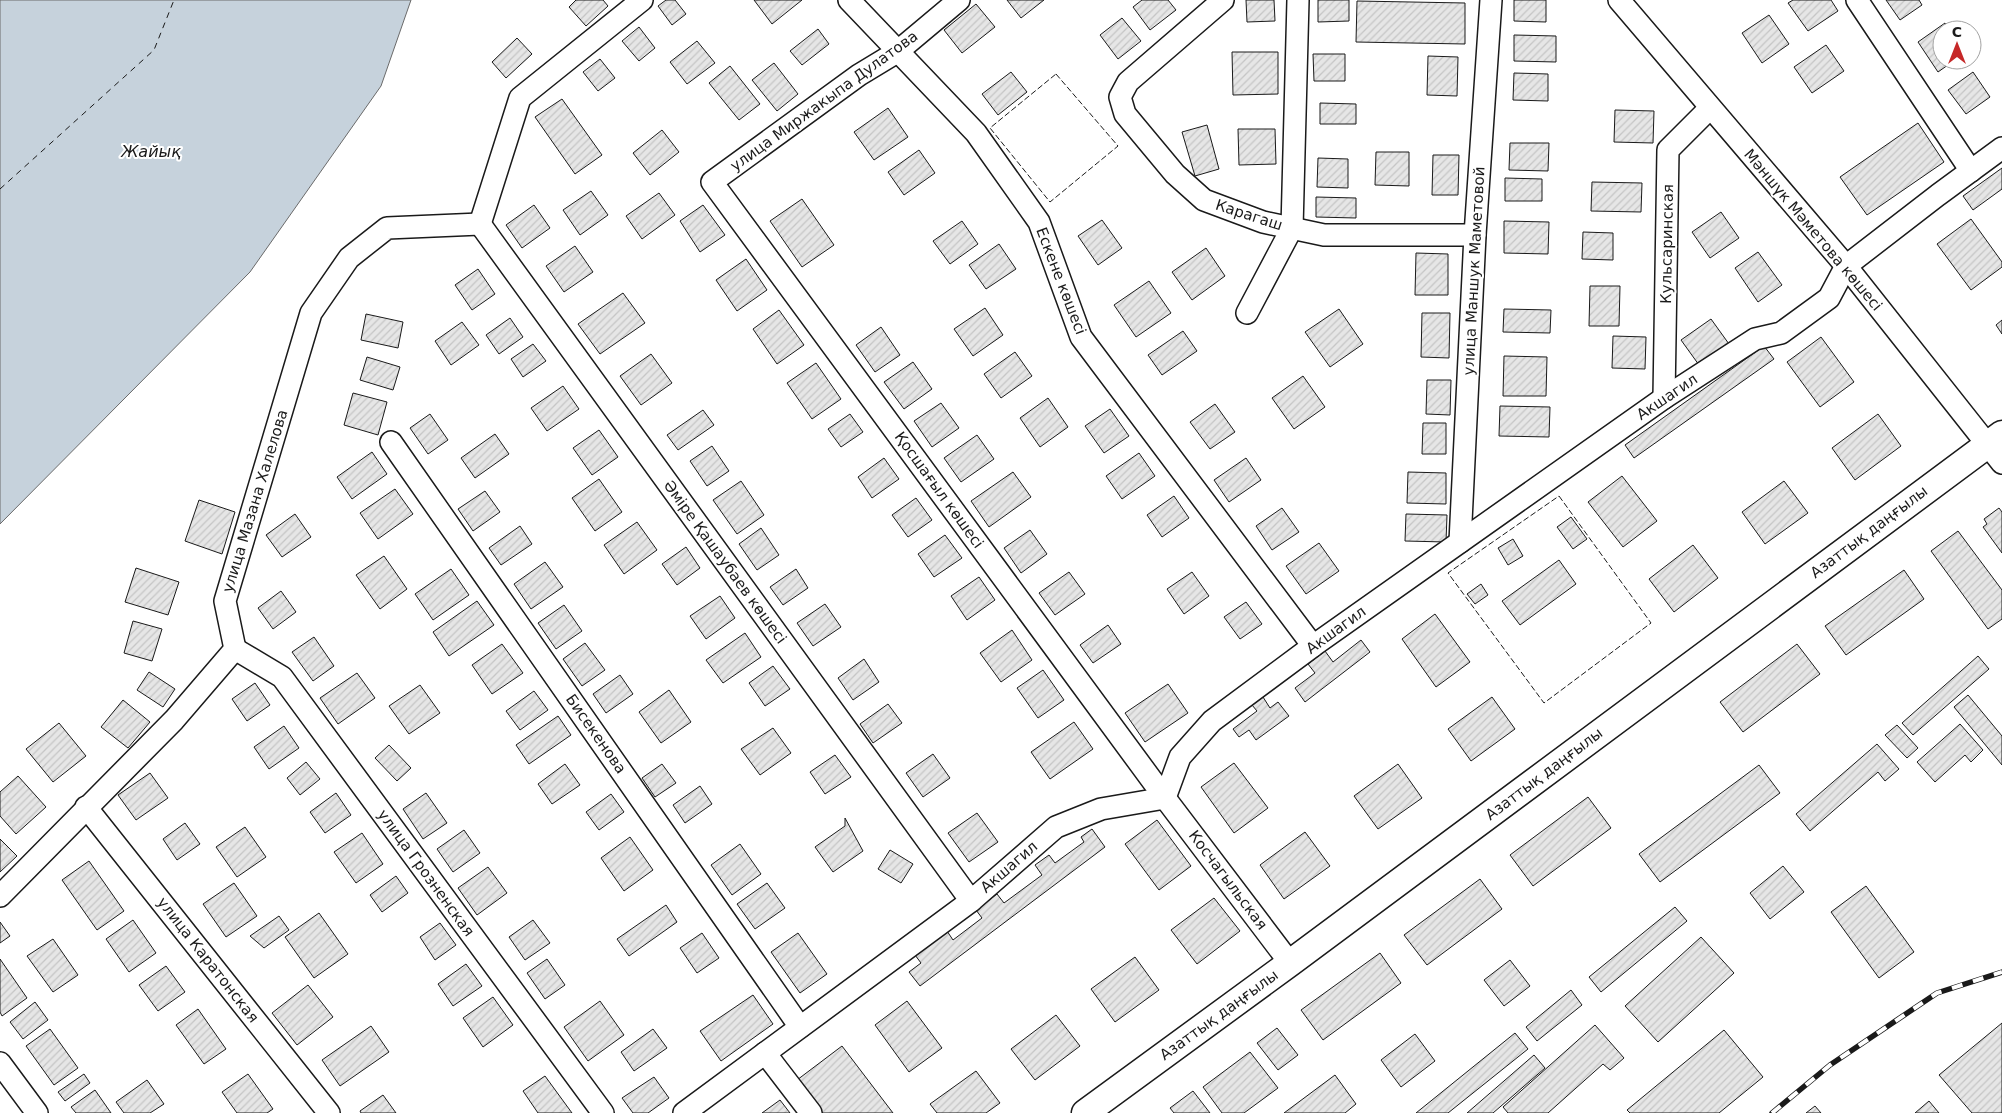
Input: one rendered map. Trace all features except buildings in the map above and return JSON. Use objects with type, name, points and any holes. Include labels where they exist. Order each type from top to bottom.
[{"type":"main road","name":"Азаттық даңғылы","points":[[1085,1113],[1997,447]]},
{"type":"street","points":[[480,224],[520,98],[642,0]]},
{"type":"street","name":"Ескене көшесі","points":[[849,0],[976,133],[1039,222],[1081,337],[1313,646]]},
{"type":"street","name":"улица Миржакыпа Дулатова","points":[[712,182],[859,75],[897,52],[959,0]]},
{"type":"street","name":"Карагаш","points":[[1223,0],[1128,82],[1120,97],[1125,114],[1175,174],[1204,200],[1263,222],[1292,228],[1324,234],[1475,235]]},
{"type":"street","points":[[1247,313],[1292,228],[1298,0]]},
{"type":"street","name":"улица Маншук Маметовой","points":[[1460,542],[1475,235],[1491,0]]},
{"type":"street","name":"Мәншүк Мәметова көшесі","points":[[1619,0],[1846,266],[1997,447]]},
{"type":"street","points":[[1857,0],[1971,171]]},
{"type":"street","name":"Кульсаринская","points":[[1664,398],[1668,150],[1710,108]]},
{"type":"street","name":"Акшагил","points":[[684,1113],[971,901],[1056,827],[1102,809],[1165,798],[1180,757],[1212,721],[1313,646],[1664,398],[1755,339],[1781,333],[1829,298],[1846,266],[2002,148]]},
{"type":"street","name":"Қосшағыл көшесі","points":[[712,182],[1165,798]]},
{"type":"street","name":"улица Мазана Халелова","points":[[235,649],[226,601],[311,313],[349,258],[387,228],[480,224]]},
{"type":"street","name":"Әміре Қашаубаев көшесі","points":[[480,224],[971,901]]},
{"type":"street","name":"Бисекенова","points":[[392,442],[800,1026]]},
{"type":"street","points":[[0,896],[174,720],[235,649]]},
{"type":"street","name":"улица Грозненская","points":[[235,649],[282,677],[603,1113]]},
{"type":"street","name":"Косчагыльская","points":[[1165,798],[1290,963]]},
{"type":"street","name":"улица Каратонская","points":[[86,807],[329,1113]]},
{"type":"street","points":[[765,1053],[811,1113]]},
{"type":"street","points":[[0,1063],[37,1113]]},
{"type":"water","name":"Жайық","points":[[0,0],[411,0],[381,86],[250,272],[0,524]]},
{"type":"ferry route","points":[[0,189],[154,50],[174,0]]},
{"type":"railway","points":[[1772,1113],[1830,1065],[1937,993],[2002,972]]},
{"type":"fence","points":[[1056,74],[1118,146],[1050,202],[990,128],[1056,74]]},
{"type":"fence","points":[[1559,496],[1651,623],[1544,703],[1448,573],[1559,496]]}]
